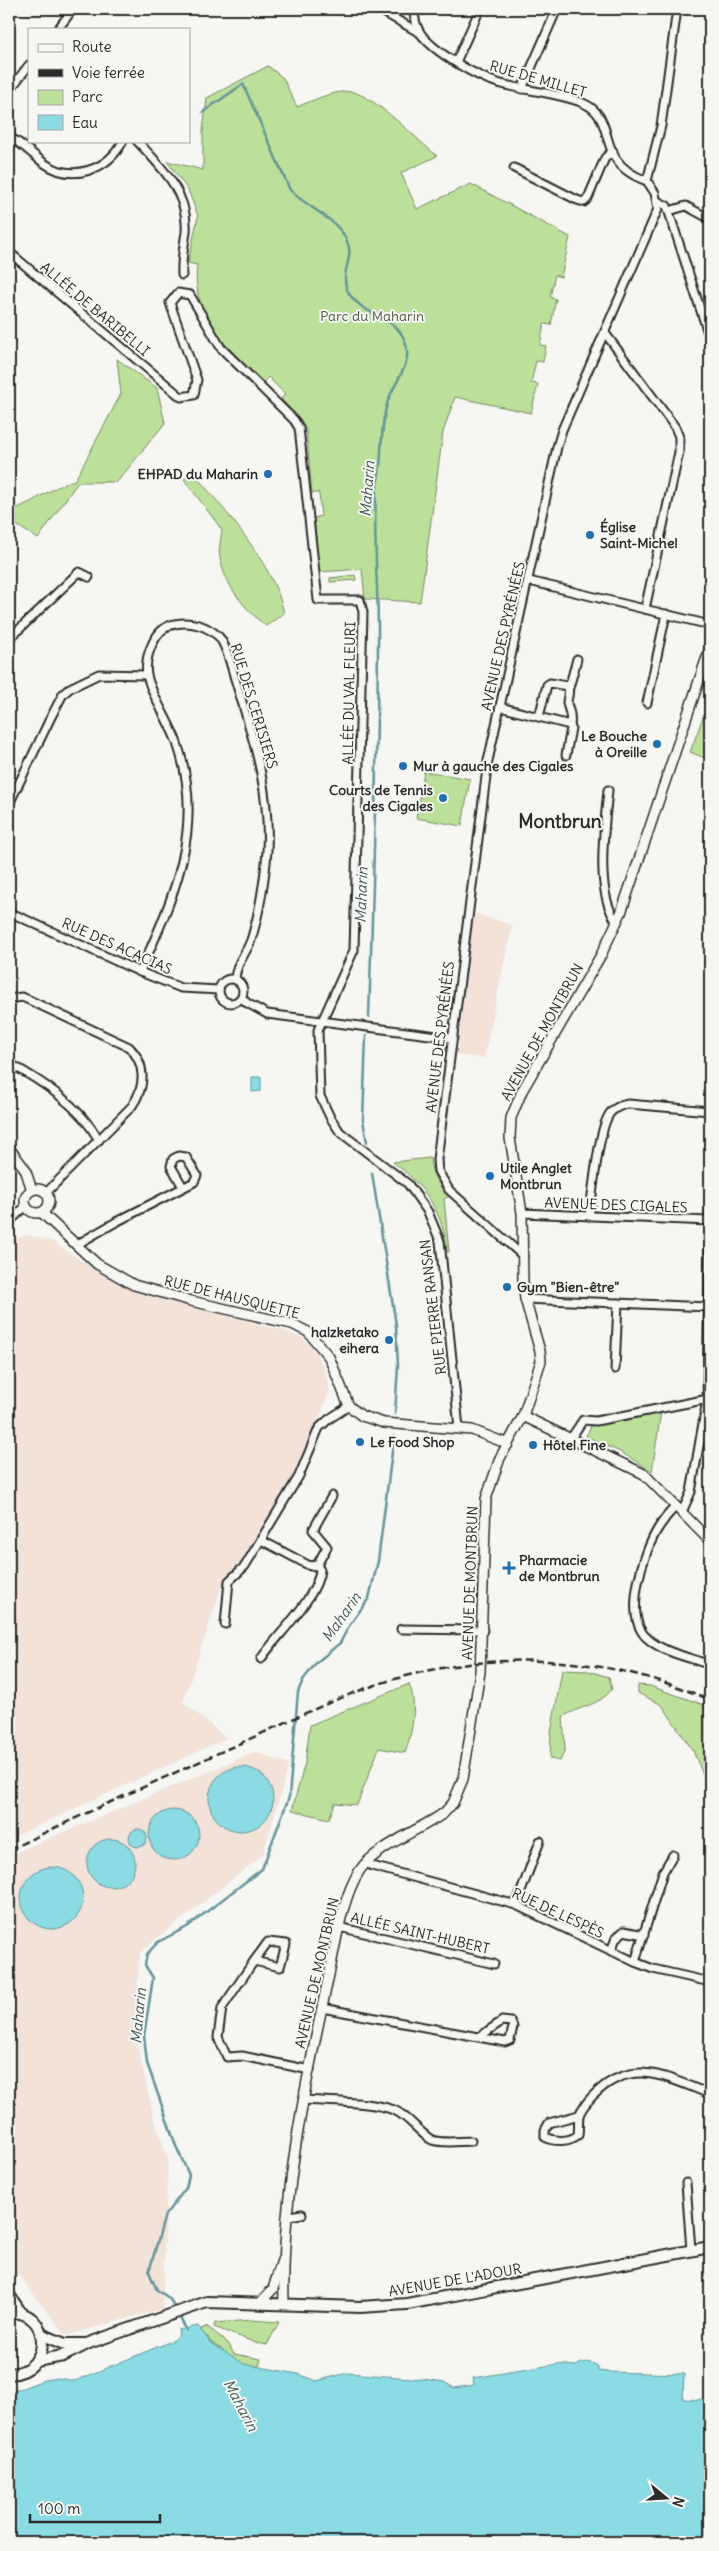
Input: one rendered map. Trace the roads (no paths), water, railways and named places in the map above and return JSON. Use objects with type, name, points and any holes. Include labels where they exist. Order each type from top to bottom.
[{"type":"main road","name":"AVENUE DE L'ADOUR","points":[[9,2374],[23,2372],[36,2362],[63,2356],[88,2343],[207,2302],[360,2306],[407,2304],[710,2247]]},
{"type":"main road","points":[[9,2295],[21,2313],[34,2322],[41,2334],[42,2348],[36,2362]]},
{"type":"main road","points":[[9,2312],[21,2313]]},
{"type":"main road","name":"AVENUE DE L'ADOUR","points":[[41,2334],[65,2344],[88,2343]]},
{"type":"street","points":[[59,28],[73,9]]},
{"type":"street","name":"RUE DE MILLET","points":[[378,9],[408,28],[420,33],[427,41],[456,62],[495,82],[574,100],[594,109],[606,126],[617,160],[625,168],[647,181]]},
{"type":"street","points":[[414,9],[420,33]]},
{"type":"street","points":[[456,62],[480,9]]},
{"type":"street","points":[[522,89],[557,9]]},
{"type":"street","points":[[677,9],[661,126],[647,181],[657,201],[667,206],[669,211],[710,339]]},
{"type":"street","points":[[9,90],[28,66]]},
{"type":"street","points":[[9,137],[44,163],[56,170],[68,172],[90,172],[103,165],[118,152],[123,142]]},
{"type":"street","points":[[139,142],[171,180],[184,205],[186,231],[182,275]]},
{"type":"street","points":[[514,168],[584,202],[588,198],[605,158],[613,151]]},
{"type":"street","name":"AVENUE DES PYRÉNÉES","points":[[523,1256],[449,1190],[438,1171],[437,1160],[482,793],[562,430],[655,218],[657,201]]},
{"type":"street","points":[[669,211],[686,206],[710,218]]},
{"type":"street","name":"ALLÉE DE BARIBELLI","points":[[9,252],[181,397],[189,397],[196,389],[196,380],[170,303],[178,292],[184,293],[194,300],[221,348],[294,420],[299,428],[318,600],[360,600]]},
{"type":"street","points":[[605,332],[675,427],[679,437],[679,452],[645,609]]},
{"type":"street","points":[[9,639],[79,572],[88,577]]},
{"type":"street","points":[[529,581],[710,625]]},
{"type":"street","name":"ALLÉE DU VAL FLEURI","points":[[322,1021],[354,950],[363,612],[360,600]]},
{"type":"street","points":[[647,703],[666,614]]},
{"type":"street","name":"RUE DES CERISIERS","points":[[147,675],[147,657],[153,641],[172,624],[192,623],[203,626],[220,637],[255,742],[265,788],[268,828],[266,862],[260,907],[250,942],[237,966],[235,979]]},
{"type":"street","name":"AVENUE DE MONTBRUN","points":[[284,2304],[284,2255],[304,2100],[339,1927],[356,1879],[366,1862],[444,1813],[460,1791],[480,1672],[483,1630],[483,1535],[486,1498],[508,1444],[523,1416],[541,1361],[540,1350],[525,1299],[522,1214],[510,1138],[514,1110],[522,1091],[588,977],[617,922],[710,648]]},
{"type":"street","points":[[566,755],[572,715],[567,702],[577,659]]},
{"type":"street","points":[[9,804],[63,694],[70,688],[98,674],[147,675],[178,743],[186,777],[188,829],[180,875],[140,972]]},
{"type":"street","points":[[539,717],[547,685],[550,683],[569,688]]},
{"type":"street","points":[[500,707],[570,725]]},
{"type":"street","points":[[9,785],[16,789]]},
{"type":"street","points":[[608,790],[602,868],[609,904],[617,922]]},
{"type":"street","name":"RUE DES ACACIAS","points":[[9,912],[140,972],[181,988],[219,990]]},
{"type":"street","points":[[242,998],[236,1003],[228,1003],[221,998],[219,990],[224,981],[235,979],[242,985],[242,998],[247,1004],[267,1014],[453,1038]]},
{"type":"street","points":[[9,999],[22,997],[119,1041],[134,1052],[142,1074],[141,1091],[132,1106],[46,1193]]},
{"type":"street","name":"RUE PIERRE RANSAN","points":[[322,1021],[318,1030],[319,1085],[320,1096],[327,1111],[340,1132],[353,1144],[408,1184],[428,1212],[440,1241],[459,1428]]},
{"type":"street","points":[[9,1063],[46,1084],[90,1124],[99,1140]]},
{"type":"street","points":[[589,1216],[603,1127],[610,1113],[619,1106],[628,1104],[710,1111]]},
{"type":"street","points":[[9,1148],[25,1169],[32,1190]]},
{"type":"street","points":[[76,1246],[183,1187]]},
{"type":"street","points":[[40,1189],[46,1193],[49,1204],[42,1213],[34,1214],[26,1206],[26,1195],[32,1190],[40,1189]]},
{"type":"street","points":[[9,1222],[26,1206]]},
{"type":"street","points":[[710,1211],[709,1401],[691,1492],[679,1509],[658,1527],[649,1549],[635,1598],[634,1613],[645,1637],[657,1646],[710,1665]]},
{"type":"street","name":"RUE DE HAUSQUETTE","points":[[42,1213],[97,1264],[134,1285],[191,1301],[292,1324],[308,1332],[329,1357],[349,1406]]},
{"type":"street","name":"AVENUE DES CIGALES","points":[[522,1214],[709,1221]]},
{"type":"street","points":[[525,1299],[708,1307]]},
{"type":"street","points":[[615,1369],[618,1303]]},
{"type":"street","points":[[571,1438],[583,1420],[596,1421],[709,1401]]},
{"type":"street","points":[[225,1624],[229,1581],[245,1566],[299,1476],[319,1428],[349,1406],[362,1416],[384,1423],[459,1428],[487,1434],[508,1444]]},
{"type":"street","points":[[523,1416],[644,1474],[710,1541]]},
{"type":"street","points":[[316,1566],[327,1547],[313,1530],[332,1496]]},
{"type":"street","points":[[261,1540],[310,1566],[316,1566],[320,1570],[320,1576],[290,1625],[271,1644],[261,1659]]},
{"type":"street","points":[[401,1629],[483,1630]]},
{"type":"street","points":[[516,1905],[540,1841]]},
{"type":"street","points":[[635,1962],[663,1872],[673,1855]]},
{"type":"street","name":"RUE DE LESPÈS","points":[[366,1862],[372,1866],[516,1905],[635,1962],[653,1969],[710,1982]]},
{"type":"street","name":"ALLÉE SAINT-HUBERT","points":[[339,1927],[494,1964]]},
{"type":"street","points":[[611,1951],[616,1938],[624,1931],[644,1935]]},
{"type":"street","points":[[254,1960],[280,1967],[286,1944],[268,1942],[254,1960],[222,2008],[218,2037],[227,2057],[242,2056],[310,2070]]},
{"type":"street","points":[[322,2008],[505,2042],[510,2040],[513,2027],[511,2022],[502,2020],[479,2036]]},
{"type":"street","points":[[579,2115],[549,2124],[544,2130],[545,2137],[551,2140],[572,2140],[578,2135],[579,2115],[594,2094],[608,2081],[623,2074],[639,2072],[655,2075],[710,2094]]},
{"type":"street","points":[[304,2100],[396,2110],[430,2139],[444,2142],[471,2141]]},
{"type":"street","points":[[686,2183],[691,2250]]},
{"type":"street","points":[[288,2216],[302,2214]]},
{"type":"street","points":[[259,2304],[273,2289],[284,2255]]},
{"type":"water","points":[[252,1077],[261,1077],[261,1091],[252,1092]]},
{"type":"water","points":[[241,1767],[259,1773],[267,1781],[273,1799],[267,1817],[259,1825],[241,1831],[223,1825],[215,1817],[209,1799],[215,1781],[223,1773]]},
{"type":"water","points":[[174,1810],[183,1812],[194,1821],[199,1835],[197,1844],[188,1855],[174,1860],[165,1858],[154,1849],[149,1835],[151,1826],[160,1815]]},
{"type":"water","points":[[138,1829],[144,1832],[147,1838],[144,1844],[138,1847],[132,1844],[129,1838],[132,1832]]},
{"type":"water","points":[[106,1839],[116,1839],[125,1843],[131,1849],[134,1854],[134,1872],[125,1883],[116,1887],[106,1887],[97,1883],[91,1877],[87,1868],[87,1858],[91,1849],[97,1843]]},
{"type":"water","points":[[52,1867],[64,1869],[74,1876],[81,1886],[83,1898],[81,1910],[74,1920],[64,1927],[52,1929],[40,1927],[30,1920],[23,1910],[21,1898],[23,1886],[30,1876],[40,1869]]},
{"type":"water","points":[[198,2326],[210,2342],[244,2364],[298,2374],[316,2381],[348,2373],[423,2379],[444,2382],[454,2388],[474,2385],[473,2378],[558,2364],[576,2366],[587,2362],[598,2366],[598,2371],[606,2372],[684,2374],[683,2399],[710,2400],[710,2542],[9,2542],[9,2393],[44,2380],[58,2378],[75,2381],[174,2340],[179,2335],[178,2330]]},
{"type":"waterway","name":"Maharin","points":[[203,112],[243,84],[290,190],[331,221],[344,235],[349,250],[345,281],[350,295],[364,308],[394,326],[400,332],[407,348],[406,363],[391,393],[386,409],[376,491],[375,532],[378,627],[375,831],[369,1017]]},
{"type":"waterway","name":"Maharin","points":[[366,1036],[363,1120],[367,1142]]},
{"type":"waterway","name":"Maharin","points":[[372,1173],[396,1325],[398,1366],[395,1414]]},
{"type":"waterway","name":"Maharin","points":[[176,2309],[169,2298],[157,2290],[149,2272],[165,2215],[186,2188],[189,2175],[176,2146],[147,2063],[144,2036],[153,1978],[145,1965],[147,1954],[158,1942],[187,1927],[262,1869],[289,1797],[298,1692],[303,1680],[316,1663],[340,1643],[349,1626],[369,1598],[378,1561],[394,1436]]},
{"type":"waterway","name":"Maharin","points":[[178,2314],[187,2331]]},
{"type":"railway","points":[[9,1850],[311,1710],[364,1689],[407,1676],[450,1667],[494,1662],[539,1661],[582,1664],[626,1672],[668,1684],[710,1700]]},
{"type":"place","name":"EHPAD du Maharin","points":[[268,474]]},
{"type":"place","name":"Église Saint-Michel","points":[[590,535]]},
{"type":"place","name":"Le Bouche à Oreille","points":[[657,744]]},
{"type":"place","name":"Mur à gauche des Cigales","points":[[403,766]]},
{"type":"place","name":"Courts de Tennis des Cigales","points":[[443,798]]},
{"type":"place","name":"Utile Anglet Montbrun","points":[[490,1176]]},
{"type":"place","name":"Gym \"Bien-être\"","points":[[507,1287]]},
{"type":"place","name":"halzketako eihera","points":[[389,1340]]},
{"type":"place","name":"Le Food Shop","points":[[360,1442]]},
{"type":"place","name":"Hôtel Fine","points":[[533,1445]]},
{"type":"place","name":"Pharmacie de Montbrun","points":[[509,1568]]},
{"type":"district","name":"Montbrun","points":[[560,821]]},
{"type":"park label","name":"Parc du Maharin","points":[[372,316]]}]
